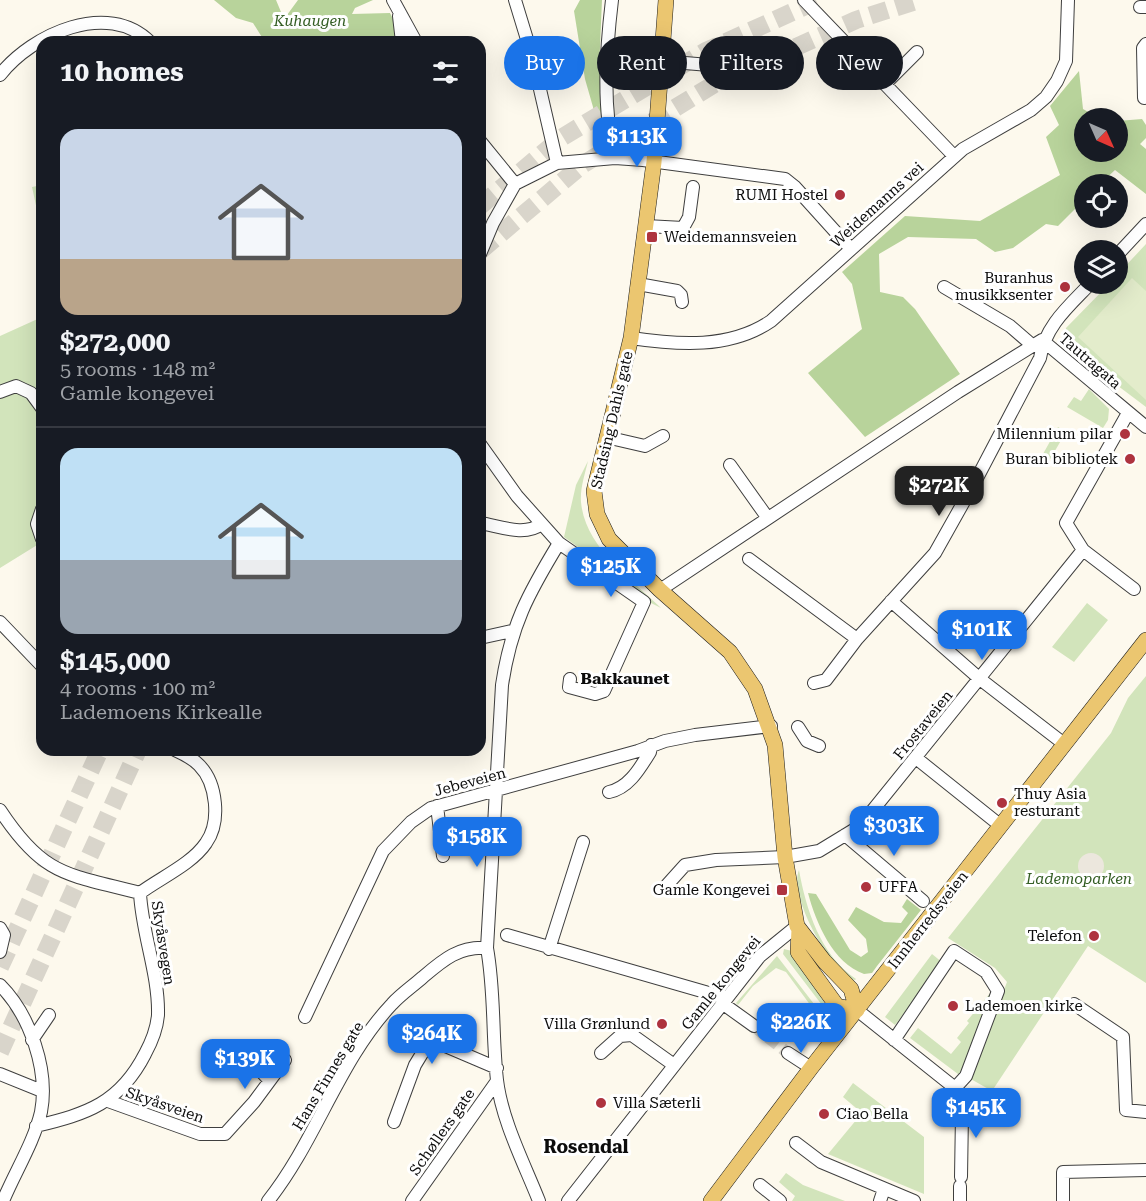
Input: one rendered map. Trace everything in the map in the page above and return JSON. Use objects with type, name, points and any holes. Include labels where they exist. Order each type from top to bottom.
[{"type":"main road","name":"Stadsing Dahls gate","points":[[663,36],[666,0]]},
{"type":"main road","name":"Stadsing Dahls gate","points":[[659,90],[654,162],[631,338],[594,491],[597,514],[603,530],[660,590],[730,652],[755,689],[771,726],[775,745],[785,857],[798,928],[798,952],[837,1006],[857,1010]]},
{"type":"main road","name":"Innherredsveien","points":[[711,1201],[811,1068],[1146,640]]},
{"type":"street","points":[[515,0],[533,59],[557,164]]},
{"type":"street","points":[[612,0],[609,28],[608,110],[615,158]]},
{"type":"street","points":[[804,0],[839,36]]},
{"type":"street","name":"Weidemanns vei","points":[[631,338],[690,344],[748,334],[771,321],[954,156],[1031,110],[1046,97],[1057,81],[1066,61],[1068,0]]},
{"type":"street","points":[[396,2],[401,36]]},
{"type":"street","points":[[396,2],[413,36]]},
{"type":"street","points":[[44,36],[74,23],[111,20],[130,25],[143,36]]},
{"type":"street","points":[[0,75],[36,40]]},
{"type":"street","points":[[1144,98],[1143,48],[1146,44]]},
{"type":"street","points":[[903,65],[916,52]]},
{"type":"street","points":[[891,90],[954,156]]},
{"type":"street","points":[[486,148],[515,184]]},
{"type":"street","points":[[486,238],[492,223],[515,184],[557,164],[615,158],[785,179],[795,186],[851,249]]},
{"type":"street","points":[[646,226],[683,228],[689,217],[693,187]]},
{"type":"street","points":[[1128,243],[1146,224]]},
{"type":"street","points":[[638,284],[677,291],[681,295],[682,302]]},
{"type":"street","name":"Tautragata","points":[[944,287],[1037,342],[1146,427]]},
{"type":"street","points":[[660,590],[1037,342],[1081,294]]},
{"type":"street","points":[[814,683],[826,680],[857,639],[934,553],[951,527],[1040,358],[1037,342]]},
{"type":"street","points":[[0,392],[16,386],[31,393],[36,400]]},
{"type":"street","points":[[1128,413],[1066,523],[1083,550],[1134,590]]},
{"type":"street","points":[[605,441],[645,446],[663,436]]},
{"type":"street","points":[[605,441],[641,452]]},
{"type":"street","points":[[486,452],[541,524],[559,543],[644,602],[608,685],[595,694],[570,687],[570,679]]},
{"type":"street","points":[[730,465],[767,518]]},
{"type":"street","points":[[486,524],[521,531],[534,530],[541,524]]},
{"type":"street","points":[[539,1201],[507,1119],[497,1081],[493,980],[487,948],[498,791],[502,685],[512,632],[524,602],[559,543]]},
{"type":"street","name":"Frostaveien","points":[[667,885],[685,865],[716,860],[785,857],[819,851],[860,826],[1083,550]]},
{"type":"street","points":[[749,559],[857,639]]},
{"type":"street","points":[[891,601],[980,679],[1059,740]]},
{"type":"street","points":[[0,622],[36,649]]},
{"type":"street","points":[[486,637],[512,632]]},
{"type":"street","name":"Jebeveien","points":[[305,1017],[384,851],[411,822],[437,806],[498,791],[651,746],[695,735],[771,726]]},
{"type":"street","points":[[798,727],[807,741],[819,746]]},
{"type":"street","points":[[609,792],[619,790],[628,783],[650,752],[651,746]]},
{"type":"street","name":"Skyåsvegen","points":[[36,1126],[73,1117],[108,1101],[136,1072],[149,1046],[158,1017],[140,893],[197,853],[207,842],[213,826],[215,808],[207,776],[200,766],[185,756]]},
{"type":"street","points":[[916,758],[996,822]]},
{"type":"street","points":[[437,806],[443,856]]},
{"type":"street","points":[[0,810],[26,846],[47,864],[77,877],[140,893]]},
{"type":"street","points":[[845,835],[923,901]]},
{"type":"street","points":[[549,949],[583,842]]},
{"type":"street","points":[[0,928],[4,935],[0,952]]},
{"type":"street","name":"Gamle kongevei","points":[[568,1201],[724,1000],[771,945],[798,928]]},
{"type":"street","points":[[507,935],[724,1000],[754,1026]]},
{"type":"street","name":"Hans Finnes gate","points":[[268,1201],[301,1151],[360,1049],[393,1003],[443,959],[471,947],[487,948]]},
{"type":"street","points":[[894,1040],[954,951],[986,972],[998,991],[966,1076],[956,1088]]},
{"type":"street","points":[[0,985],[10,995],[32,1040],[40,1065],[42,1090],[41,1111],[36,1126],[3,1201]]},
{"type":"street","points":[[1074,1004],[1123,1037],[1126,1110],[1146,1112]]},
{"type":"street","points":[[857,1010],[956,1088],[961,1102],[960,1201]]},
{"type":"street","points":[[32,1040],[50,1015]]},
{"type":"street","points":[[601,1053],[620,1036],[632,1035],[674,1065]]},
{"type":"street","points":[[393,1122],[415,1065],[429,1042],[436,1042],[497,1068]]},
{"type":"street","points":[[788,1053],[811,1068]]},
{"type":"street","name":"Skyåsveien","points":[[108,1101],[200,1134],[212,1136],[225,1134],[285,1060]]},
{"type":"street","points":[[257,1066],[269,1080]]},
{"type":"street","points":[[0,1074],[42,1090]]},
{"type":"street","name":"Schøllers gate","points":[[412,1201],[497,1081]]},
{"type":"street","points":[[796,1143],[821,1162],[882,1195],[914,1201]]},
{"type":"street","points":[[1063,1201],[1063,1172],[1146,1170]]},
{"type":"street","points":[[760,1185],[780,1201]]},
{"type":"green space","name":"Kuhaugen","points":[[214,0],[276,0],[281,12],[287,15],[298,0],[373,0],[355,8],[352,14],[390,13],[395,23],[397,36],[261,36],[253,23],[236,18]]},
{"type":"green space","points":[[580,0],[602,0],[600,36],[597,36],[597,90],[606,90],[611,151],[600,154],[593,107],[585,79],[585,36],[578,36],[574,11]]},
{"type":"green space","points":[[1079,71],[1083,108],[1074,108],[1074,162],[1128,162],[1128,120],[1142,119],[1146,125],[1146,138],[1140,144],[1146,149],[1146,194],[1128,180],[1128,174],[1120,174],[1115,170],[1111,174],[1074,174],[1074,210],[1058,226],[1046,224],[1013,248],[995,252],[976,239],[908,237],[879,254],[880,292],[903,297],[915,309],[960,374],[865,437],[808,373],[862,329],[852,284],[842,272],[905,216],[980,221],[1060,175],[1046,137],[1059,125],[1050,106]]},
{"type":"green space","points":[[36,186],[36,205],[32,187]]},
{"type":"green space","points":[[1146,244],[1146,407],[1065,346],[1066,328],[1099,294],[1128,294],[1128,263]]},
{"type":"green space","points":[[1132,278],[1146,291],[1146,400],[1078,337],[1117,294],[1128,294],[1128,282]]},
{"type":"green space","points":[[36,320],[36,546],[0,568],[0,336]]},
{"type":"green space","points":[[1089,389],[1109,409],[1108,420],[1103,428],[1067,407],[1074,397],[1081,401]]},
{"type":"green space","points":[[1058,427],[1066,432],[1049,461],[1043,454]]},
{"type":"green space","points":[[588,461],[581,502],[584,518],[591,533],[611,561],[661,608],[645,600],[639,591],[564,537],[576,485]]},
{"type":"green space","points":[[1087,603],[1108,620],[1074,662],[1052,647]]},
{"type":"green space","name":"Lademoparken","points":[[1146,676],[1146,983],[1088,946],[992,1091],[969,1078],[1007,982],[995,968],[948,938],[1111,733],[1128,698]]},
{"type":"green space","points":[[799,870],[811,915],[824,944],[855,980],[834,962],[823,948],[805,914],[797,882]]},
{"type":"green space","points":[[808,893],[816,894],[850,950],[861,957],[868,952],[866,939],[848,920],[856,907],[884,922],[901,923],[908,913],[902,907],[907,899],[921,910],[872,973],[864,974],[843,961],[827,941]]},
{"type":"green space","points":[[784,949],[792,951],[827,1007],[825,1009],[783,954]]},
{"type":"green space","points":[[932,954],[943,963],[895,1025],[885,1017]]},
{"type":"green space","points":[[777,956],[814,1004],[811,1006],[786,972],[776,968],[753,986],[738,1005],[736,1003]]},
{"type":"green space","points":[[991,992],[997,996],[966,1076],[958,1074],[910,1038],[918,1028],[951,1054],[961,1042],[957,1038],[969,1023],[967,1021]]},
{"type":"green space","points":[[853,1083],[924,1137],[924,1194],[828,1154],[862,1113],[843,1097]]},
{"type":"green space","points":[[786,1173],[803,1185],[845,1201],[792,1201],[795,1196],[779,1182]]},
{"type":"shaded area","points":[[1091,853],[1100,857],[1104,866],[1100,875],[1091,879],[1082,875],[1078,866],[1082,857]]},
{"type":"tunnel","points":[[486,201],[561,138],[706,51],[819,0]]},
{"type":"tunnel","points":[[486,246],[582,165],[716,83],[856,20],[919,0]]},
{"type":"tunnel","points":[[0,967],[97,756]]},
{"type":"tunnel","points":[[0,1052],[135,756]]},
{"type":"tunnel","points":[[754,1026],[788,1053]]},
{"type":"place","name":"RUMI Hostel","points":[[840,195]]},
{"type":"place","name":"Weidemannsveien","points":[[652,237]]},
{"type":"place","name":"Buranhus musikksenter","points":[[1065,287]]},
{"type":"place","name":"Milennium pilar","points":[[1125,434]]},
{"type":"place","name":"Buran bibliotek","points":[[1130,459]]},
{"type":"place","name":"Thuy Asia resturant","points":[[1002,803]]},
{"type":"place","name":"UFFA","points":[[866,887]]},
{"type":"place","name":"Gamle Kongevei","points":[[782,890]]},
{"type":"place","name":"Telefon","points":[[1094,936]]},
{"type":"place","name":"Lademoen kirke","points":[[953,1006]]},
{"type":"place","name":"Villa Grønlund","points":[[662,1024]]},
{"type":"place","name":"Villa Sæterli","points":[[601,1103]]},
{"type":"place","name":"Ciao Bella","points":[[824,1114]]},
{"type":"district","name":"Bakkaunet","points":[[625,678]]},
{"type":"district","name":"Rosendal","points":[[586,1146]]}]
